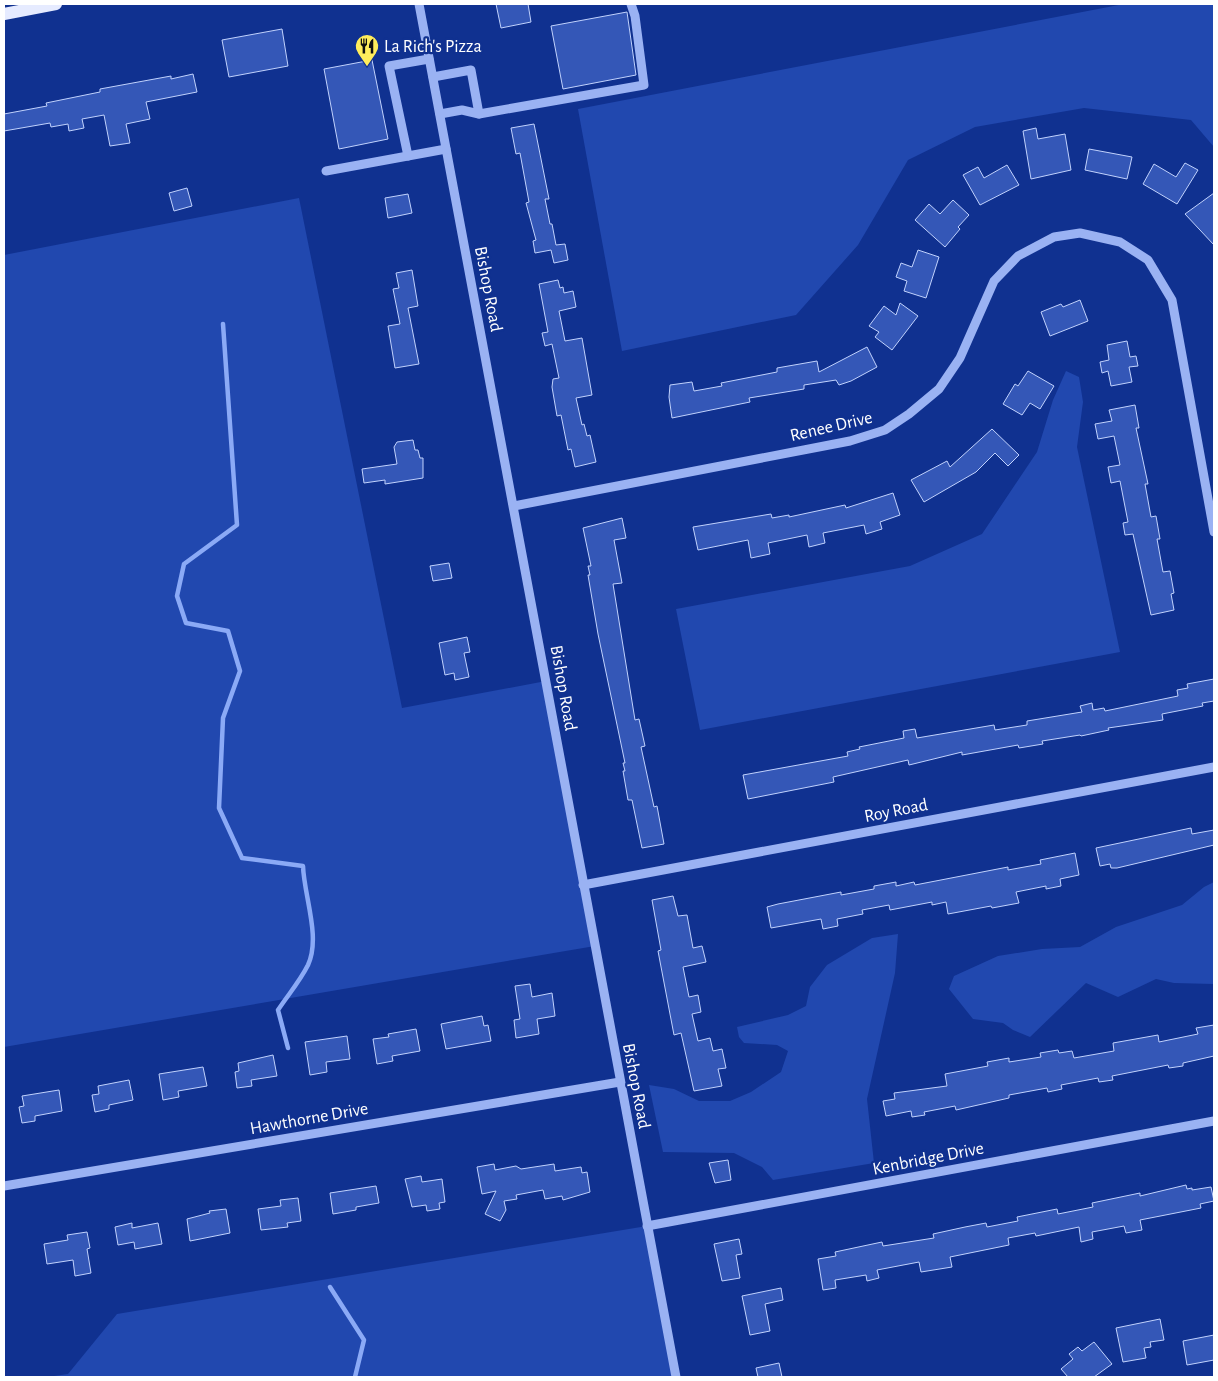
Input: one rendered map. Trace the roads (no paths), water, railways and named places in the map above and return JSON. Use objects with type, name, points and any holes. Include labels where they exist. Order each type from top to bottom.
[{"type":"main road","points":[[4,14],[56,4]]},
{"type":"street","name":"Bishop Road","points":[[419,4],[676,1377]]},
{"type":"street","points":[[440,114],[462,110],[480,114],[644,85],[636,16],[631,4]]},
{"type":"street","points":[[408,156],[389,66],[429,58]]},
{"type":"street","points":[[433,77],[471,70],[480,114]]},
{"type":"street","points":[[326,171],[446,149]]},
{"type":"street","name":"Renee Drive","points":[[514,506],[850,441],[885,430],[909,414],[939,389],[960,358],[994,281],[1018,256],[1054,237],[1080,233],[1120,242],[1148,260],[1172,300],[1214,532]]},
{"type":"street","name":"Roy Road","points":[[583,885],[1214,767]]},
{"type":"street","name":"Hawthorne Drive","points":[[4,1186],[620,1082]]},
{"type":"street","name":"Kenbridge Drive","points":[[648,1226],[1214,1121]]},
{"type":"waterway","points":[[223,324],[237,525],[184,564],[177,596],[186,623],[228,631],[240,671],[223,718],[219,808],[242,858],[303,866],[313,942],[312,954],[308,965],[278,1010],[288,1048]]},
{"type":"waterway","points":[[330,1287],[364,1340],[355,1377]]},
{"type":"place","name":"La Rich's Pizza","points":[[367,67]]}]
